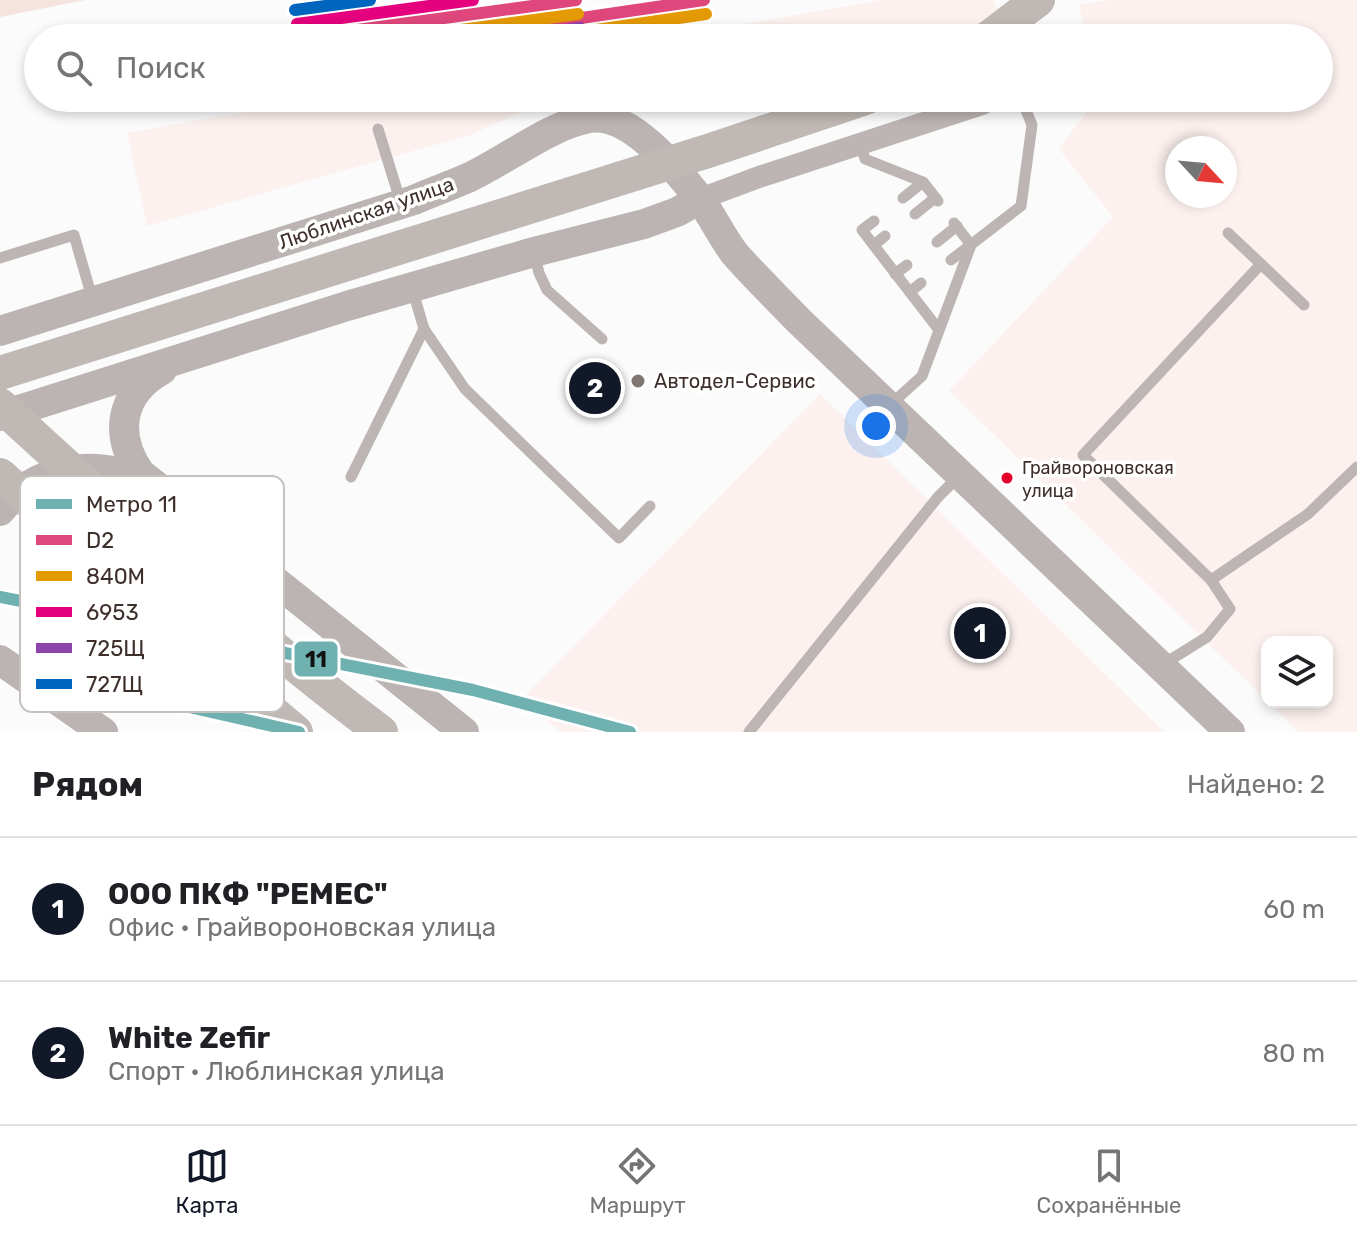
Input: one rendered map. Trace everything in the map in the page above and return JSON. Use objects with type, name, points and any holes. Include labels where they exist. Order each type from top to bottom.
[{"type":"main road","points":[[1006,24],[1038,0]]},
{"type":"main road","points":[[0,373],[697,155],[824,112]]},
{"type":"main road","name":"Люблинская улица","points":[[0,331],[402,204],[471,177],[567,125],[593,117],[618,122],[642,138],[700,199]]},
{"type":"main road","points":[[0,416],[347,306],[644,224],[677,212],[700,199],[737,256],[798,320],[1230,732]]},
{"type":"main road","points":[[144,476],[127,455],[123,434],[125,412],[136,391],[153,375],[178,361]]},
{"type":"main road","points":[[0,405],[77,476]]},
{"type":"main road","points":[[48,476],[80,467],[121,471],[133,476]]},
{"type":"main road","points":[[0,475],[20,493]]},
{"type":"main road","points":[[0,511],[20,491]]},
{"type":"main road","points":[[284,588],[464,732]]},
{"type":"main road","points":[[284,656],[381,732]]},
{"type":"main road","points":[[75,712],[103,732]]},
{"type":"main road","points":[[272,712],[296,732]]},
{"type":"street","points":[[700,199],[958,112]]},
{"type":"lane","points":[[951,260],[1021,206],[1032,125],[1027,112]]},
{"type":"lane","points":[[378,129],[402,204]]},
{"type":"lane","points":[[861,145],[865,159],[923,182],[936,200],[915,214]]},
{"type":"lane","points":[[903,198],[923,182]]},
{"type":"lane","points":[[874,221],[862,230],[939,330]]},
{"type":"lane","points":[[937,242],[956,225],[971,245]]},
{"type":"lane","points":[[1228,233],[1304,305]]},
{"type":"lane","points":[[0,258],[74,235],[94,301]]},
{"type":"lane","points":[[874,245],[885,236]]},
{"type":"lane","points":[[888,407],[922,376],[971,245]]},
{"type":"lane","points":[[534,252],[547,290],[602,339]]},
{"type":"lane","points":[[1161,666],[1207,637],[1230,609],[1211,580],[1083,455],[1261,264]]},
{"type":"lane","points":[[895,274],[907,265]]},
{"type":"lane","points":[[910,292],[921,283]]},
{"type":"lane","points":[[412,287],[424,329],[465,389],[619,538],[650,506]]},
{"type":"lane","points":[[351,477],[424,329]]},
{"type":"lane","points":[[1211,580],[1308,514],[1357,467]]},
{"type":"lane","points":[[749,732],[938,497],[961,475]]},
{"type":"shaded area","points":[[0,0],[85,0],[0,17]]},
{"type":"shaded area","points":[[881,0],[994,0],[1003,24],[745,24]]},
{"type":"shaded area","points":[[1110,0],[1357,0],[1357,732],[1299,732],[1274,708],[1333,708],[1333,636],[1261,636],[1261,695],[949,391],[1113,217],[1059,149],[1086,112],[1333,112],[1333,24],[1083,24],[1079,5]]},
{"type":"shaded area","points":[[245,112],[522,112],[470,135],[147,226],[127,133]]},
{"type":"shaded area","points":[[820,394],[1164,732],[561,732],[521,700]]},
{"type":"metro line","name":"11","points":[[0,597],[20,601]]},
{"type":"metro line","name":"11","points":[[284,653],[473,690],[630,732]]},
{"type":"metro line","name":"11","points":[[211,712],[299,732]]},
{"type":"transit line","name":"727Щ","points":[[295,10],[370,0]]},
{"type":"transit line","name":"6953","points":[[297,24],[473,0]]},
{"type":"transit line","name":"D2","points":[[401,24],[576,0]]},
{"type":"transit line","name":"D2","points":[[540,24],[704,0]]},
{"type":"transit line","name":"840М","points":[[505,24],[578,14]]},
{"type":"transit line","name":"840М","points":[[637,24],[706,14]]},
{"type":"place","name":"Автодел-Сервис","points":[[638,381]]},
{"type":"place","name":"White Zefir","points":[[595,388]]},
{"type":"place","name":"Грайвороновская улица","points":[[1007,478]]},
{"type":"place","name":"ООО ПКФ \"РЕМЕС\"","points":[[980,633]]}]
